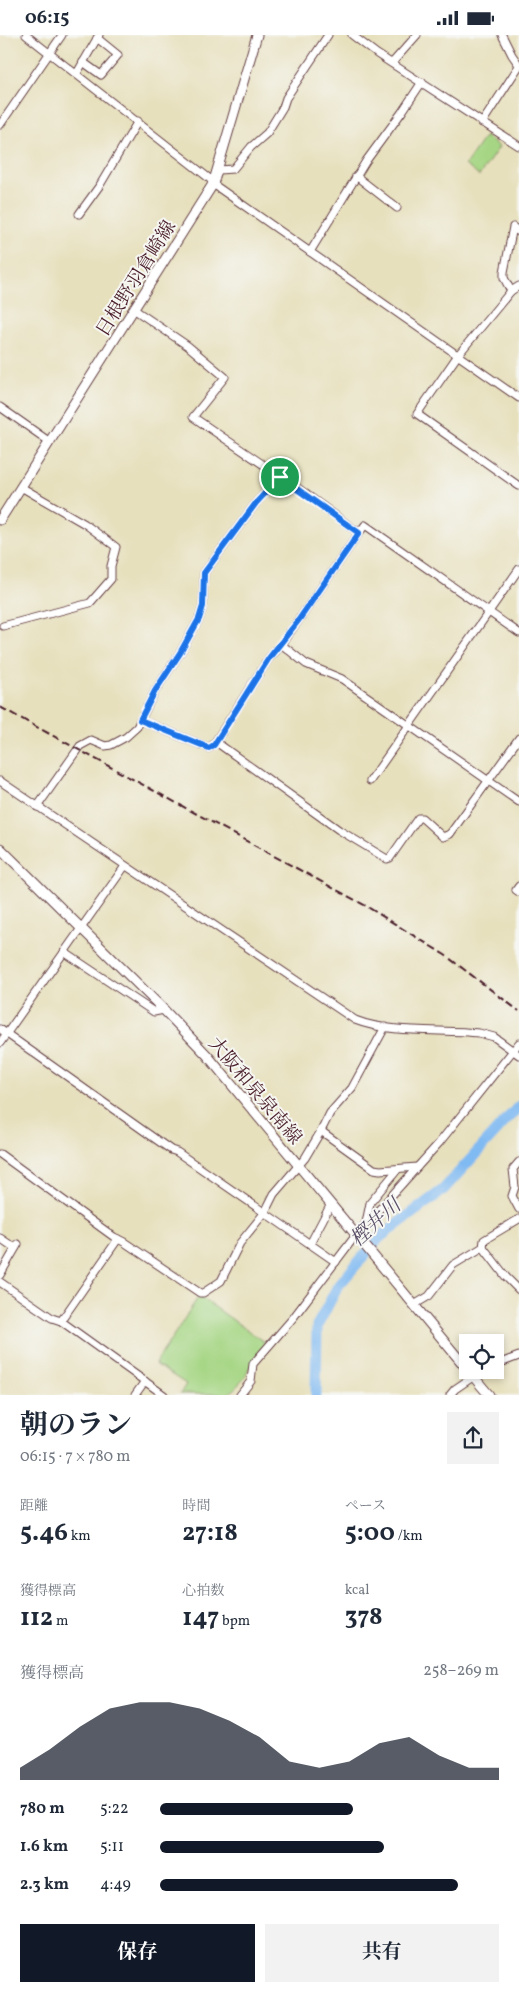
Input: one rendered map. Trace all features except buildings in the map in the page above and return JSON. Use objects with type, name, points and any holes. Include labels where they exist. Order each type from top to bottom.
[{"type":"main road","name":"日根野羽倉崎線","points":[[0,520],[214,184],[257,35]]},
{"type":"main road","name":"大阪和泉泉南線","points":[[0,848],[207,1055],[459,1360]]},
{"type":"main road","name":"大阪和泉泉南線","points":[[475,1379],[489,1395]]},
{"type":"street","points":[[26,35],[138,121],[214,184],[519,398]]},
{"type":"street","points":[[0,125],[62,35]]},
{"type":"street","points":[[219,170],[233,169],[251,147],[264,137],[276,121],[286,98],[328,35]]},
{"type":"street","points":[[352,35],[519,146]]},
{"type":"street","points":[[392,63],[417,35]]},
{"type":"street","points":[[482,123],[519,66],[502,35]]},
{"type":"street","points":[[77,73],[83,62],[98,37],[118,55],[102,75],[83,62]]},
{"type":"street","points":[[310,252],[356,176],[422,82]]},
{"type":"street","points":[[79,214],[100,185],[138,121]]},
{"type":"street","points":[[356,176],[396,207]]},
{"type":"street","points":[[511,291],[504,279],[506,257],[513,227],[519,232]]},
{"type":"street","points":[[519,286],[511,291],[458,355],[417,415],[519,486]]},
{"type":"street","points":[[135,310],[188,346],[225,377],[194,417],[359,533]]},
{"type":"street","points":[[0,407],[50,442]]},
{"type":"street","points":[[37,807],[84,742],[91,740],[105,746],[112,745],[126,737],[137,727],[155,691],[180,653],[199,619],[203,606],[204,573],[256,503],[280,477]]},
{"type":"street","points":[[3,626],[90,603],[111,579],[111,566],[116,547],[85,524],[21,487]]},
{"type":"street","points":[[140,720],[209,748],[216,742],[269,658],[298,621],[365,525],[519,633]]},
{"type":"street","points":[[370,781],[519,569]]},
{"type":"street","points":[[280,644],[306,663],[342,679],[519,802]]},
{"type":"street","points":[[216,742],[339,830],[387,859],[390,858],[418,819],[422,818],[443,837],[450,835],[519,738]]},
{"type":"street","points":[[0,781],[355,1020],[384,1027],[479,1033],[494,1037],[516,1052]]},
{"type":"street","points":[[0,1043],[3,1032],[64,952],[124,866]]},
{"type":"street","points":[[519,886],[516,890],[519,892]]},
{"type":"street","points":[[64,952],[154,1012],[164,1010]]},
{"type":"street","points":[[0,1154],[118,1239],[200,1293],[203,1293],[221,1281],[240,1243],[265,1212],[274,1194],[298,1166],[322,1131],[330,1113],[352,1088],[384,1027]]},
{"type":"street","points":[[3,1032],[336,1262]]},
{"type":"street","points":[[240,1395],[251,1381],[253,1364],[293,1318],[365,1226],[516,1052],[519,1043]]},
{"type":"street","points":[[322,1131],[374,1169],[417,1167]]},
{"type":"street","points":[[518,1164],[513,1169],[515,1187],[512,1196],[519,1209]]},
{"type":"street","points":[[365,1226],[370,1203],[398,1169]]},
{"type":"street","points":[[310,1243],[331,1205]]},
{"type":"street","points":[[483,1247],[484,1240],[519,1219]]},
{"type":"street","points":[[0,1238],[16,1246],[0,1275]]},
{"type":"street","points":[[61,1321],[118,1239]]},
{"type":"street","points":[[483,1247],[516,1283],[519,1290]]},
{"type":"street","points":[[414,1305],[429,1296],[453,1265],[483,1247]]},
{"type":"street","points":[[0,1282],[52,1318],[61,1321],[164,1395]]},
{"type":"street","points":[[504,1362],[519,1356]]},
{"type":"street","points":[[450,1395],[463,1379]]},
{"type":"street","points":[[135,1395],[145,1381]]},
{"type":"green space","points":[[485,136],[499,147],[479,176],[465,165]]},
{"type":"green space","points":[[199,1296],[267,1344],[248,1370],[244,1379],[229,1394],[180,1394],[186,1384],[155,1364]]},
{"type":"waterway","name":"樫井川","points":[[316,1395],[317,1326],[338,1286],[380,1237],[443,1190],[519,1106]]},
{"type":"railway","points":[[0,707],[366,906],[445,955],[519,1011]]},
{"type":"route","points":[[280,477],[359,533],[298,621],[269,658],[214,745],[209,748],[140,720],[155,691],[180,653],[199,619],[203,606],[202,579],[204,573],[256,503],[280,477]]}]
